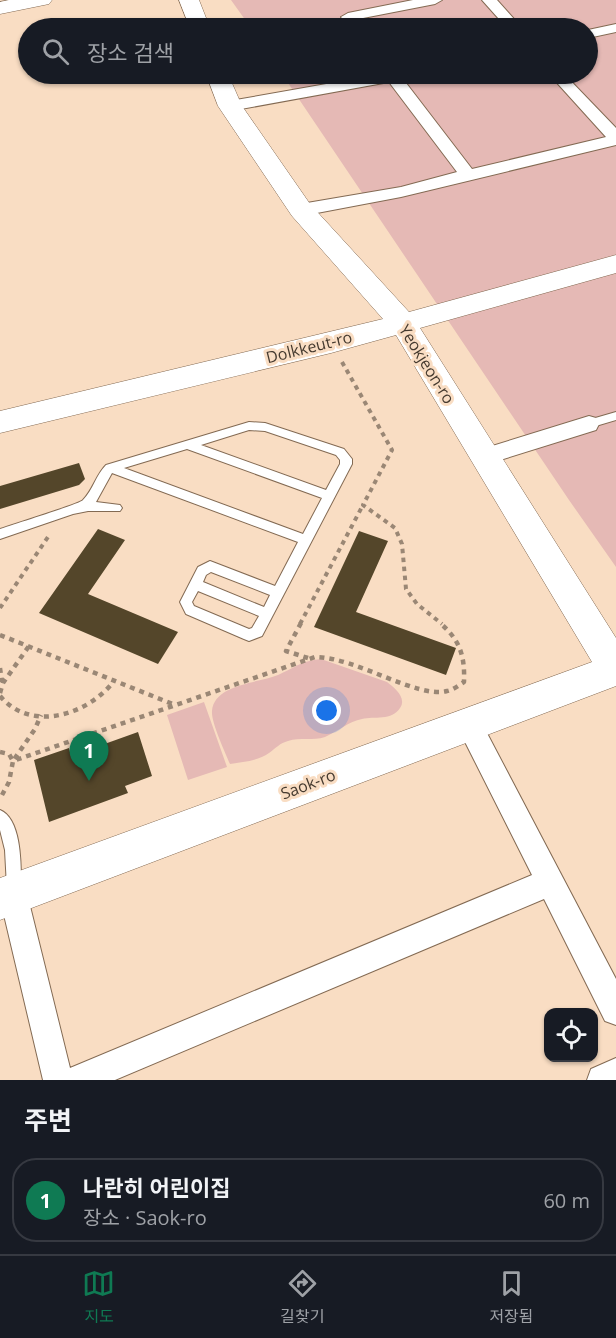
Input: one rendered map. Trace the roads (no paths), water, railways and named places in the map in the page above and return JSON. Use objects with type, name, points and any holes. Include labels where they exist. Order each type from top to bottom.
[{"type":"street","points":[[0,8],[42,0]]},
{"type":"street","points":[[189,0],[196,18]]},
{"type":"street","points":[[349,18],[435,0]]},
{"type":"street","points":[[489,0],[506,18]]},
{"type":"street","points":[[598,32],[616,28]]},
{"type":"street","name":"Yeokjeon-ro","points":[[221,84],[230,106],[301,210],[403,323],[616,670]]},
{"type":"street","points":[[230,106],[349,84]]},
{"type":"street","points":[[403,84],[468,175]]},
{"type":"street","points":[[301,210],[401,192],[616,139],[565,84]]},
{"type":"street","name":"Dolkkeut-ro","points":[[0,422],[331,343],[616,264]]},
{"type":"street","points":[[484,457],[590,424]]},
{"type":"street","name":"Saok-ro","points":[[7,897],[616,670]]},
{"type":"street","points":[[469,724],[616,1010]]},
{"type":"street","points":[[78,1080],[550,882]]},
{"type":"street","points":[[7,897],[58,1080]]},
{"type":"street","points":[[602,1080],[616,1073]]},
{"type":"lane","points":[[590,424],[616,416]]},
{"type":"lane","points":[[82,508],[90,503],[101,476],[110,468],[256,425],[333,449],[344,455],[346,459],[329,496],[267,614],[257,632],[249,635],[187,607],[187,597],[205,567],[210,566],[278,593]]},
{"type":"lane","points":[[186,444],[329,496]]},
{"type":"lane","points":[[110,468],[306,540]]},
{"type":"lane","points":[[0,534],[82,508],[108,506],[116,508]]},
{"type":"lane","points":[[195,584],[267,614]]},
{"type":"lane","points":[[0,817],[7,829],[15,862],[7,897]]},
{"type":"place","name":"나란히 어린이집","points":[[89,781]]}]
